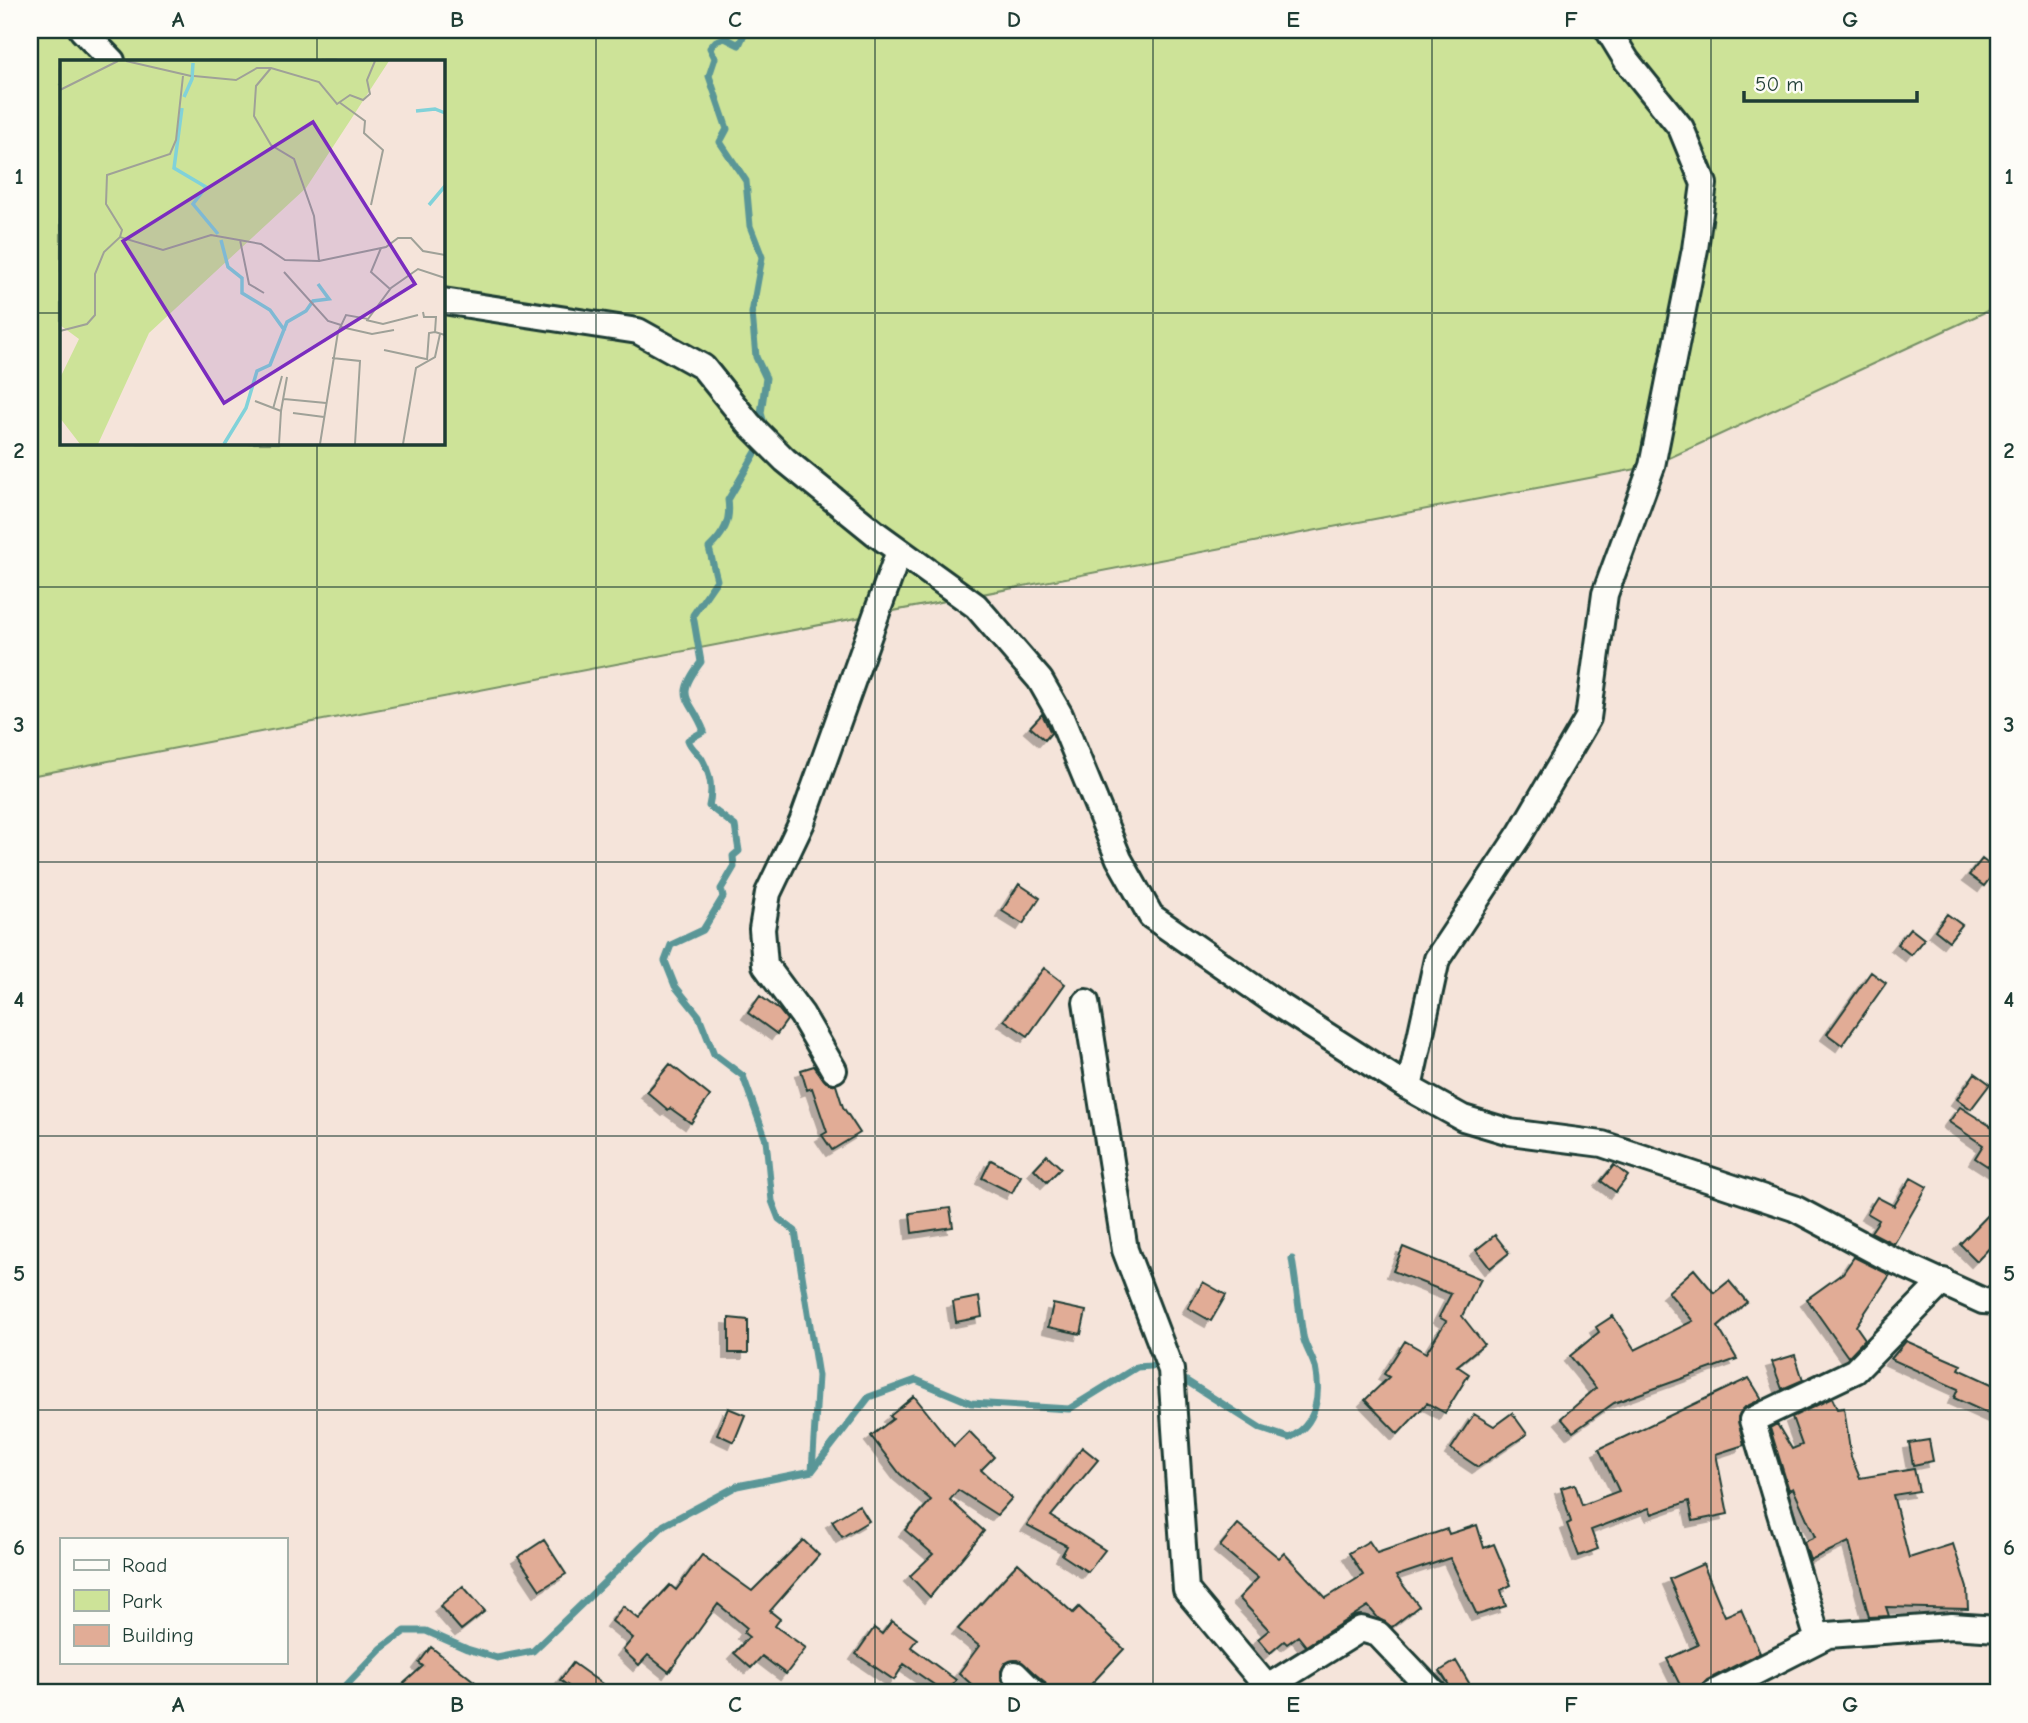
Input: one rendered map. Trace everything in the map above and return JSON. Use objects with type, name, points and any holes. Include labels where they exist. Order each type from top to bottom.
[{"type":"street","points":[[82,30],[111,60]]},
{"type":"street","points":[[1409,1088],[1437,958],[1520,834],[1588,718],[1605,594],[1652,466],[1695,248],[1704,184],[1681,128],[1627,61],[1608,30]]},
{"type":"street","points":[[444,301],[638,331],[703,367],[749,424],[785,460],[899,551],[976,606],[1040,680],[1060,715],[1119,859],[1151,916],[1279,1004],[1409,1088],[1463,1118],[1510,1132],[1602,1144],[1794,1208],[1884,1256],[1983,1301],[1998,1302]]},
{"type":"street","points":[[834,1070],[802,1015],[765,965],[762,929],[768,893],[802,822],[899,551]]},
{"type":"street","points":[[1086,1002],[1125,1250],[1171,1370],[1186,1590],[1260,1692],[1361,1629],[1378,1634],[1434,1693]]},
{"type":"street","points":[[1818,1640],[1752,1420],[1855,1371],[1943,1281]]},
{"type":"street","points":[[1714,1693],[1828,1635],[1952,1626],[1998,1629]]},
{"type":"street","points":[[1015,1674],[1034,1693]]},
{"type":"green space","points":[[30,30],[1998,30],[1998,306],[1652,466],[30,776]]},
{"type":"building","points":[[1042,714],[1051,733],[1045,740],[1030,727]]},
{"type":"building","points":[[1982,859],[1996,870],[1984,886],[1969,875]]},
{"type":"building","points":[[1019,884],[1040,898],[1023,924],[1002,911]]},
{"type":"building","points":[[1947,914],[1962,925],[1949,941],[1935,930]]},
{"type":"building","points":[[1910,928],[1924,939],[1911,955],[1897,944]]},
{"type":"building","points":[[1044,968],[1065,984],[1028,1036],[1004,1020]]},
{"type":"building","points":[[1871,972],[1886,983],[1842,1045],[1827,1034]]},
{"type":"building","points":[[760,996],[779,1010],[787,1020],[777,1034],[748,1013]]},
{"type":"building","points":[[670,1064],[710,1096],[691,1123],[670,1108],[668,1110],[647,1092]]},
{"type":"building","points":[[814,1066],[826,1082],[836,1085],[843,1107],[860,1133],[832,1150],[822,1135],[827,1132],[812,1088],[807,1090],[801,1070]]},
{"type":"building","points":[[1975,1073],[1990,1084],[1971,1109],[1957,1099]]},
{"type":"building","points":[[1960,1107],[1994,1128],[1998,1121],[1998,1173],[1975,1158],[1983,1145],[1949,1122]]},
{"type":"building","points":[[1047,1155],[1061,1168],[1047,1182],[1034,1169]]},
{"type":"building","points":[[991,1160],[1021,1176],[1012,1193],[982,1178]]},
{"type":"building","points":[[1614,1165],[1628,1176],[1616,1192],[1601,1181]]},
{"type":"building","points":[[1911,1178],[1927,1187],[1894,1244],[1871,1232],[1879,1220],[1867,1213],[1877,1197],[1894,1206]]},
{"type":"building","points":[[1998,1205],[1998,1239],[1977,1261],[1960,1244]]},
{"type":"building","points":[[950,1208],[953,1227],[912,1233],[910,1213]]},
{"type":"building","points":[[1495,1235],[1509,1253],[1490,1268],[1476,1250]]},
{"type":"building","points":[[1403,1247],[1481,1279],[1462,1316],[1484,1344],[1457,1366],[1469,1374],[1445,1413],[1427,1403],[1398,1434],[1365,1400],[1389,1377],[1384,1374],[1405,1341],[1426,1353],[1446,1321],[1439,1317],[1451,1294],[1393,1271]]},
{"type":"building","points":[[1854,1257],[1890,1275],[1856,1326],[1865,1339],[1848,1357],[1807,1299],[1843,1273]]},
{"type":"building","points":[[1694,1269],[1714,1293],[1729,1281],[1747,1302],[1718,1327],[1737,1359],[1614,1403],[1573,1432],[1561,1418],[1596,1388],[1570,1356],[1599,1332],[1596,1327],[1613,1316],[1635,1350],[1693,1321],[1668,1292]]},
{"type":"building","points":[[1203,1282],[1226,1295],[1211,1321],[1188,1308]]},
{"type":"building","points":[[979,1297],[982,1317],[956,1322],[953,1302]]},
{"type":"building","points":[[1053,1304],[1086,1311],[1081,1334],[1048,1327]]},
{"type":"building","points":[[729,1318],[748,1320],[748,1353],[729,1353]]},
{"type":"building","points":[[1906,1341],[1961,1365],[1959,1369],[1998,1387],[1998,1418],[1954,1398],[1958,1389],[1891,1359]]},
{"type":"building","points":[[1795,1355],[1803,1380],[1782,1389],[1772,1362]]},
{"type":"building","points":[[1749,1378],[1762,1399],[1745,1407],[1738,1417],[1744,1445],[1716,1454],[1728,1514],[1693,1521],[1689,1501],[1652,1514],[1649,1508],[1591,1530],[1598,1549],[1579,1556],[1567,1524],[1571,1522],[1561,1488],[1575,1484],[1582,1505],[1619,1491],[1599,1449]]},
{"type":"building","points":[[914,1396],[954,1446],[969,1431],[994,1457],[981,1470],[1012,1498],[997,1515],[958,1490],[950,1500],[984,1531],[930,1597],[910,1576],[933,1554],[905,1530],[931,1500],[900,1474],[871,1436],[893,1419],[890,1416]]},
{"type":"building","points":[[1832,1398],[1837,1409],[1844,1408],[1851,1457],[1860,1478],[1914,1469],[1919,1491],[1893,1495],[1909,1558],[1953,1544],[1967,1588],[1968,1609],[1886,1607],[1889,1616],[1869,1617],[1849,1542],[1810,1560],[1804,1542],[1815,1537],[1793,1488],[1789,1490],[1770,1428],[1777,1424],[1792,1449],[1802,1445],[1792,1417]]},
{"type":"building","points":[[728,1408],[745,1415],[734,1442],[717,1434]]},
{"type":"building","points":[[1512,1413],[1527,1434],[1478,1467],[1451,1449],[1474,1414],[1494,1426]]},
{"type":"building","points":[[1929,1440],[1933,1461],[1913,1465],[1909,1443]]},
{"type":"building","points":[[1082,1447],[1098,1460],[1051,1516],[1105,1550],[1088,1572],[1062,1555],[1067,1546],[1027,1525]]},
{"type":"building","points":[[859,1505],[869,1521],[842,1537],[832,1521]]},
{"type":"building","points":[[1238,1524],[1279,1558],[1284,1553],[1326,1598],[1363,1575],[1349,1553],[1369,1541],[1377,1553],[1447,1529],[1449,1534],[1477,1525],[1484,1548],[1494,1544],[1511,1585],[1501,1590],[1506,1606],[1477,1615],[1450,1558],[1396,1576],[1419,1606],[1392,1627],[1378,1618],[1368,1606],[1306,1646],[1298,1636],[1287,1644],[1284,1641],[1270,1653],[1258,1639],[1269,1630],[1239,1598],[1258,1578],[1220,1546]]},
{"type":"building","points":[[544,1540],[566,1574],[540,1590],[518,1557]]},
{"type":"building","points":[[803,1540],[819,1555],[770,1611],[780,1619],[775,1626],[806,1648],[786,1674],[762,1656],[751,1668],[734,1653],[749,1637],[744,1633],[747,1628],[718,1604],[669,1672],[648,1655],[639,1665],[623,1650],[633,1638],[612,1621],[623,1606],[639,1619],[670,1585],[676,1590],[702,1555],[752,1591]]},
{"type":"building","points":[[1018,1563],[1073,1613],[1079,1607],[1124,1649],[1083,1693],[1048,1693],[1045,1682],[1018,1660],[1005,1663],[1001,1671],[1001,1678],[1013,1693],[981,1693],[959,1673],[979,1646],[958,1629]]},
{"type":"building","points":[[1703,1564],[1725,1616],[1741,1609],[1760,1653],[1707,1680],[1701,1687],[1684,1693],[1667,1659],[1698,1645],[1669,1579]]},
{"type":"building","points":[[463,1586],[485,1611],[461,1630],[440,1606]]},
{"type":"building","points":[[892,1621],[917,1639],[911,1647],[956,1680],[946,1693],[904,1664],[894,1680],[856,1654],[874,1628],[882,1634]]},
{"type":"building","points":[[431,1647],[489,1693],[413,1693],[404,1683],[423,1666],[419,1663]]},
{"type":"building","points":[[1456,1661],[1475,1693],[1454,1693],[1440,1671]]},
{"type":"building","points":[[573,1663],[615,1693],[578,1693],[560,1680]]},
{"type":"waterway","points":[[746,30],[739,45],[725,38],[716,41],[710,48],[715,58],[709,76],[727,129],[720,142],[746,181],[750,226],[762,257],[752,313],[756,357],[766,378],[761,413],[765,427]]},
{"type":"waterway","points":[[760,445],[728,500],[725,527],[709,548],[717,580],[693,615],[701,662],[686,691],[704,731],[688,740],[707,771],[711,788],[709,806],[735,826],[739,851],[733,856],[734,867],[721,889],[723,897],[703,930],[671,945],[665,961],[675,986],[699,1016],[714,1054],[743,1076],[766,1140],[772,1201],[779,1219],[795,1231],[818,1376],[812,1471]]},
{"type":"waterway","points":[[1177,1375],[1262,1429],[1289,1438],[1306,1425],[1315,1408],[1317,1378],[1303,1336],[1292,1259]]},
{"type":"waterway","points":[[339,1693],[382,1648],[405,1631],[426,1631],[467,1649],[497,1658],[533,1651],[664,1525],[737,1486],[812,1471],[869,1397],[916,1380],[971,1403],[1069,1409],[1137,1367],[1165,1365]]}]
